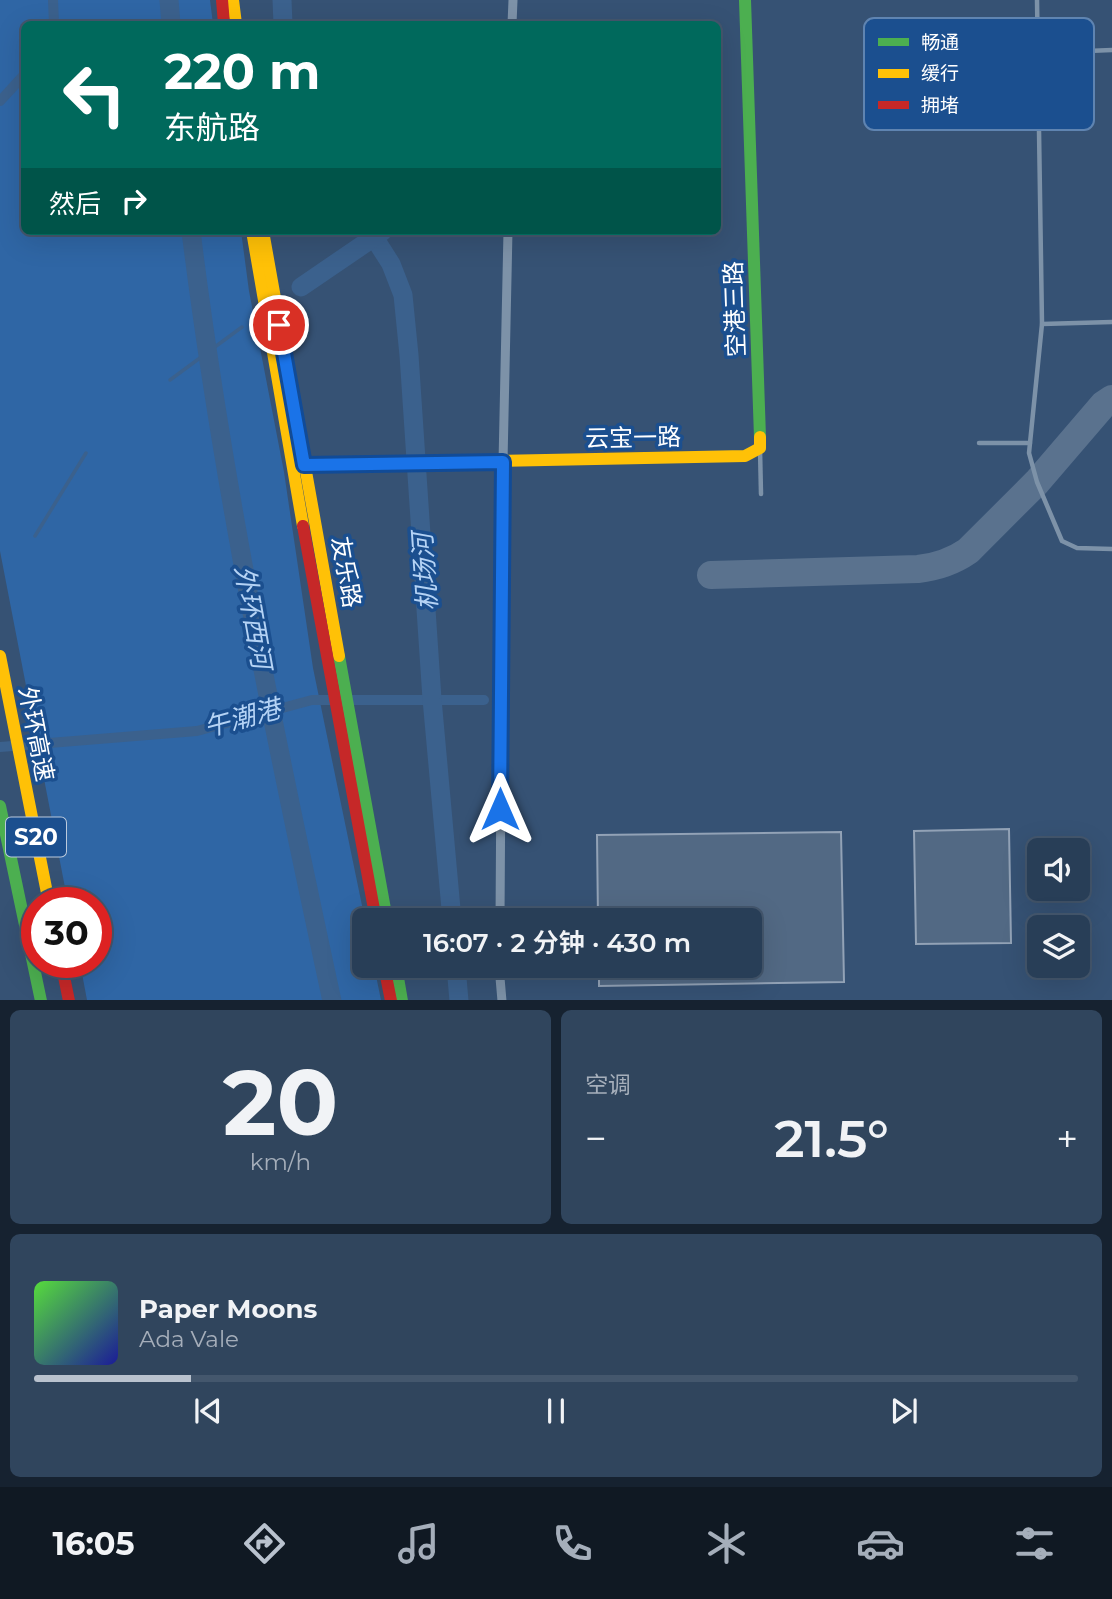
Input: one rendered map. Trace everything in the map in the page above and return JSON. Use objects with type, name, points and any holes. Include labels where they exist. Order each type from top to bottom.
[{"type":"main road","points":[[222,0],[224,21]]},
{"type":"main road","points":[[233,0],[236,21]]},
{"type":"main road","name":"空港三路","points":[[744,0],[761,448]]},
{"type":"main road","name":"友乐路","points":[[253,235],[336,668],[374,908]]},
{"type":"main road","name":"友乐路","points":[[264,235],[298,466]]},
{"type":"main road","name":"云宝一路","points":[[298,466],[745,456],[761,448]]},
{"type":"main road","points":[[298,466],[328,463]]},
{"type":"main road","name":"外环高速","points":[[0,656],[46,887]]},
{"type":"main road","name":"友乐路","points":[[345,718],[385,908]]},
{"type":"main road","name":"S20","points":[[0,806],[41,1000]]},
{"type":"main road","points":[[64,978],[69,1000]]},
{"type":"main road","points":[[386,978],[391,1000]]},
{"type":"main road","points":[[398,978],[402,1000]]},
{"type":"street","points":[[512,21],[513,0]]},
{"type":"street","points":[[499,908],[508,235]]},
{"type":"street","points":[[500,978],[502,1000]]},
{"type":"lane","points":[[1037,0],[1037,18]]},
{"type":"lane","points":[[1094,51],[1112,50]]},
{"type":"lane","points":[[1039,130],[1042,324],[1030,443],[1031,463],[1062,541],[1077,548],[1112,549]]},
{"type":"lane","points":[[1042,324],[1112,322]]},
{"type":"lane","points":[[979,443],[1030,443]]},
{"type":"lane","points":[[761,448],[761,494]]},
{"type":"shaded area","points":[[0,0],[210,0],[213,21],[21,21],[21,235],[242,235],[249,291],[284,472],[313,668],[363,908],[352,908],[352,978],[376,978],[381,1000],[87,1000],[83,978],[112,978],[112,887],[65,887],[0,551]]},
{"type":"building","points":[[1009,829],[1011,943],[916,944],[914,831]]},
{"type":"building","points":[[841,832],[844,982],[599,986],[599,978],[762,978],[762,908],[598,908],[597,835]]},
{"type":"waterway","points":[[53,0],[54,21]]},
{"type":"waterway","points":[[169,0],[171,21]]},
{"type":"waterway","name":"机场河","points":[[282,0],[283,21]]},
{"type":"waterway","points":[[0,101],[21,78]]},
{"type":"waterway","name":"外环西河","points":[[192,235],[235,521],[332,1000]]},
{"type":"waterway","name":"机场河","points":[[373,235],[391,264],[403,295],[432,699],[451,908]]},
{"type":"waterway","points":[[301,287],[377,235]]},
{"type":"waterway","name":"外环西河","points":[[170,380],[242,327]]},
{"type":"waterway","points":[[35,536],[86,453]]},
{"type":"waterway","name":"午潮港","points":[[0,747],[197,731],[312,700],[484,700]]},
{"type":"waterway","name":"机场河","points":[[457,978],[459,1000]]},
{"type":"taxiway","points":[[711,575],[918,569],[950,561],[968,551],[1037,482],[1103,405],[1112,399]]},
{"type":"traffic: fast","points":[[745,0],[760,437]]},
{"type":"traffic: fast","points":[[339,656],[385,908]]},
{"type":"traffic: fast","points":[[0,806],[41,1000]]},
{"type":"traffic: fast","points":[[398,978],[402,1000]]},
{"type":"traffic: slow","points":[[233,0],[236,21]]},
{"type":"traffic: slow","points":[[253,235],[303,526]]},
{"type":"traffic: slow","points":[[264,235],[339,656]]},
{"type":"traffic: slow","points":[[304,465],[745,456],[760,448],[760,437]]},
{"type":"traffic: slow","points":[[0,656],[46,887]]},
{"type":"traffic: jam","points":[[222,0],[224,21]]},
{"type":"traffic: jam","points":[[303,526],[374,908]]},
{"type":"traffic: jam","points":[[64,978],[69,1000]]},
{"type":"traffic: jam","points":[[386,978],[391,1000]]},
{"type":"route","points":[[279,325],[304,465],[503,462],[500,809]]}]
